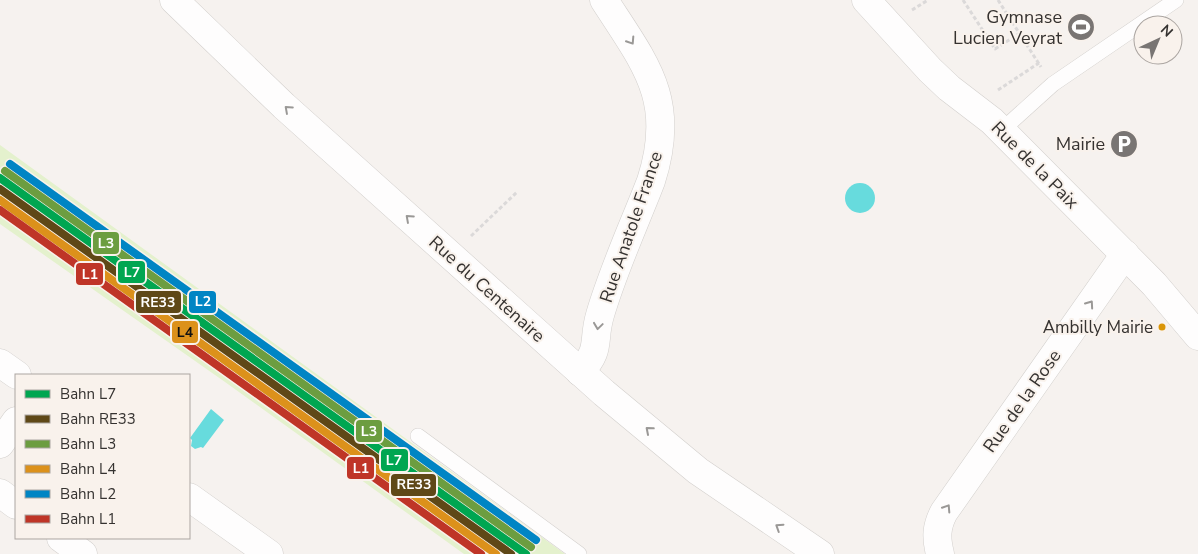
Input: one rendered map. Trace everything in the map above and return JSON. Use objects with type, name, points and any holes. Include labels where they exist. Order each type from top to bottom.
[{"type":"street","name":"Rue du Centenaire","points":[[174,0],[272,94],[580,372],[688,464],[820,554]]},
{"type":"street","name":"Rue Anatole France","points":[[580,372],[590,361],[594,353],[599,316],[651,181],[657,161],[661,132],[658,100],[647,68],[604,0]]},
{"type":"street","name":"Rue de la Paix","points":[[866,0],[949,88],[1001,130],[1125,254],[1165,295],[1198,336]]},
{"type":"street","name":"Rue de la Rose","points":[[940,554],[936,535],[938,523],[944,512],[1125,254]]},
{"type":"street","points":[[0,363],[16,374]]},
{"type":"street","points":[[0,444],[15,422]]},
{"type":"street","points":[[0,493],[15,504]]},
{"type":"street","points":[[190,498],[257,551]]},
{"type":"street","points":[[62,539],[83,554]]},
{"type":"lane","points":[[1001,130],[1053,84],[1176,0]]},
{"type":"lane","points":[[418,436],[579,554]]},
{"type":"path","points":[[910,12],[928,0]]},
{"type":"path","points":[[963,0],[995,49],[1020,33]]},
{"type":"path","points":[[998,0],[1053,84]]},
{"type":"path","points":[[991,95],[1039,63]]},
{"type":"path","points":[[0,183],[43,219],[260,375],[349,442],[521,554]]},
{"type":"path","points":[[450,256],[517,192]]},
{"type":"green space","points":[[0,145],[565,554],[464,554],[225,382],[0,224]]},
{"type":"water","points":[[860,183],[870,188],[875,198],[870,208],[860,213],[850,208],[845,198],[850,188]]},
{"type":"water","points":[[211,409],[224,420],[203,448],[195,449],[191,446],[192,440],[190,438]]},
{"type":"rail line","name":"L2","points":[[10,164],[536,540]]},
{"type":"rail line","name":"L3","points":[[5,171],[531,547]]},
{"type":"rail line","name":"L7","points":[[0,178],[526,554]]},
{"type":"rail line","name":"RE33","points":[[0,189],[511,554]]},
{"type":"rail line","name":"L4","points":[[0,200],[496,554]]},
{"type":"rail line","name":"L1","points":[[0,210],[481,554]]},
{"type":"place","name":"Gymnase Lucien Veyrat","points":[[1081,27]]},
{"type":"place","name":"Mairie","points":[[1124,144]]},
{"type":"place","name":"Ambilly Mairie","points":[[1162,327]]}]
